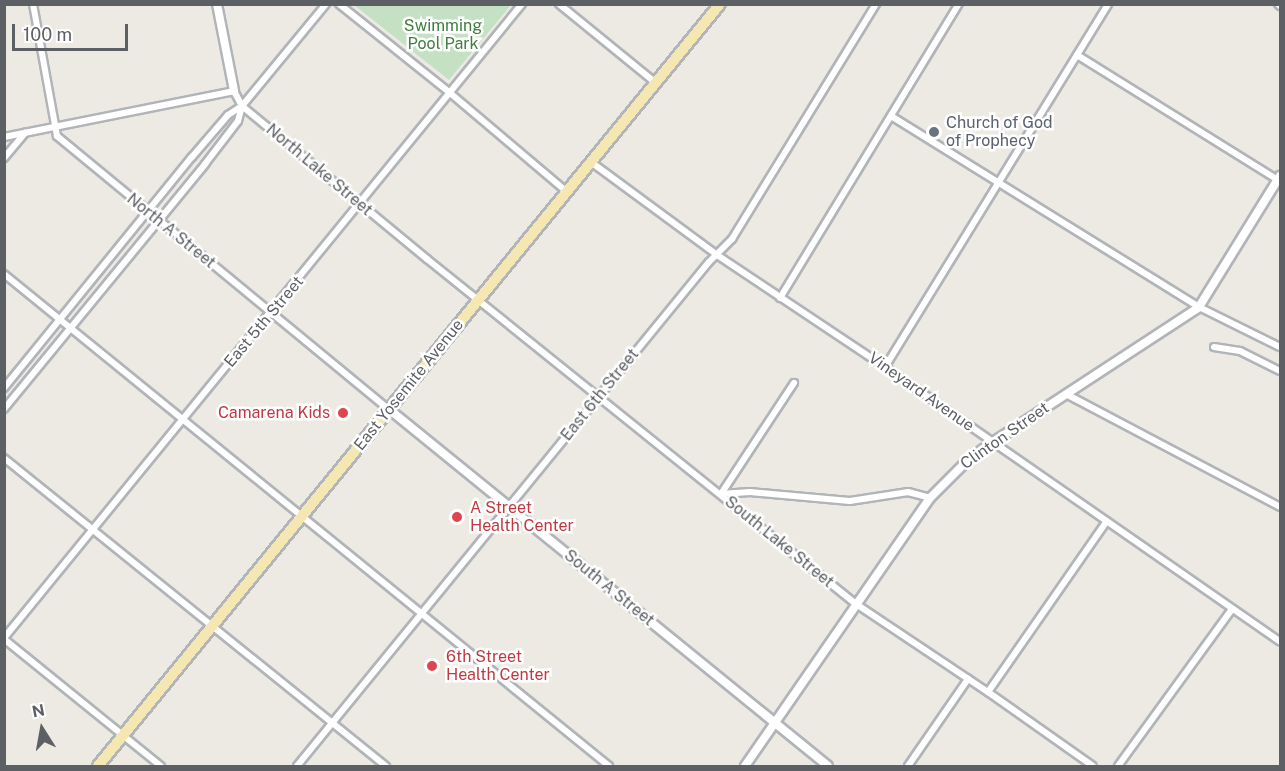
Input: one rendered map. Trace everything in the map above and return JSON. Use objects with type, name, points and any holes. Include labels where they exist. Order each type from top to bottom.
[{"type":"main road","name":"East Yosemite Avenue","points":[[99,766],[720,4]]},
{"type":"street","name":"North A Street","points":[[33,4],[57,136],[390,410]]},
{"type":"street","name":"North Lake Street","points":[[217,4],[234,91],[242,106],[478,301]]},
{"type":"street","points":[[4,388],[228,115],[242,106],[326,4]]},
{"type":"street","points":[[339,4],[450,93],[567,192]]},
{"type":"street","name":"East 5th Street","points":[[4,638],[273,312],[522,4]]},
{"type":"street","points":[[559,4],[656,83]]},
{"type":"street","name":"East 6th Street","points":[[297,766],[597,398],[732,239],[876,4]]},
{"type":"street","points":[[780,298],[959,4]]},
{"type":"street","points":[[885,367],[1108,4]]},
{"type":"street","points":[[1077,55],[1279,178]]},
{"type":"street","points":[[4,137],[234,91]]},
{"type":"street","points":[[4,409],[238,121],[242,106]]},
{"type":"street","points":[[891,116],[1199,307],[1281,347]]},
{"type":"street","points":[[4,158],[25,133]]},
{"type":"street","name":"Vineyard Avenue","points":[[591,162],[717,255],[885,367],[1281,642]]},
{"type":"street","name":"Clinton Street","points":[[745,766],[930,498],[951,475],[993,442],[1199,307],[1279,178]]},
{"type":"street","points":[[4,274],[420,615],[485,664],[609,766]]},
{"type":"street","name":"South Lake Street","points":[[478,301],[856,604],[988,692],[1093,766]]},
{"type":"street","points":[[1214,347],[1240,351],[1281,372]]},
{"type":"street","points":[[721,494],[794,383]]},
{"type":"street","points":[[1066,394],[1281,507]]},
{"type":"street","name":"South A Street","points":[[390,410],[828,766]]},
{"type":"street","points":[[4,458],[386,766]]},
{"type":"street","points":[[721,494],[750,492],[850,501],[908,492],[930,498]]},
{"type":"street","points":[[988,692],[1107,522]]},
{"type":"street","points":[[1118,766],[1232,609]]},
{"type":"street","points":[[4,638],[161,766]]},
{"type":"street","points":[[908,766],[968,679]]},
{"type":"green space","name":"Swimming Pool Park","points":[[354,5],[511,5],[449,80]]},
{"type":"place","name":"Church of God of Prophecy","points":[[934,132]]},
{"type":"place","name":"Camarena Kids","points":[[343,413]]},
{"type":"place","name":"A Street Health Center","points":[[457,517]]},
{"type":"place","name":"6th Street Health Center","points":[[432,666]]}]
